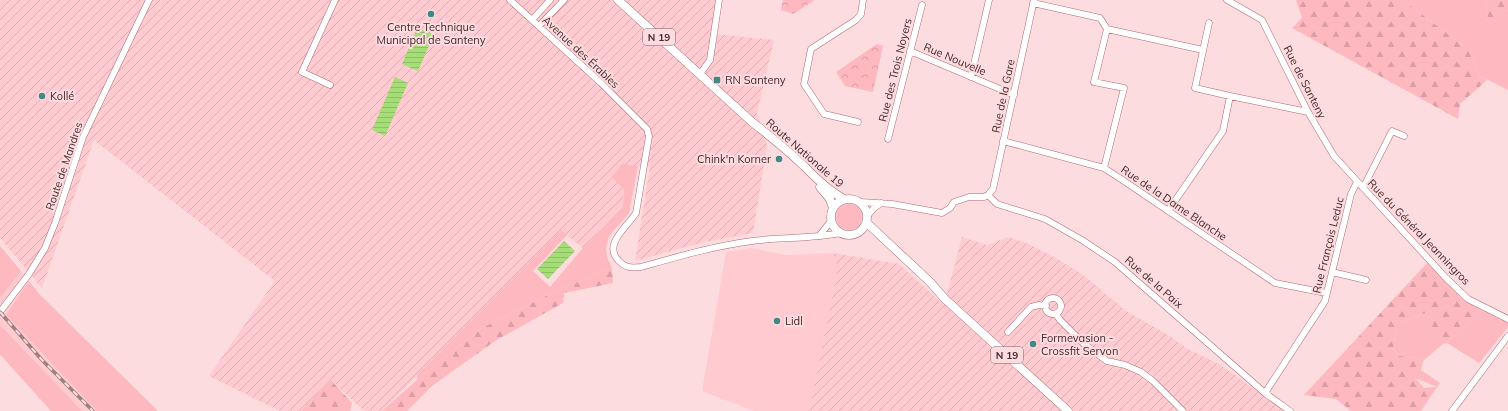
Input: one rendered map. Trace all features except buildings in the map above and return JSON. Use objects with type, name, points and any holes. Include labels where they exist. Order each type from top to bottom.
[{"type":"main road","name":"Route Nationale 19","points":[[618,0],[752,122],[773,138],[826,187],[844,199]]},
{"type":"main road","name":"Route Nationale 19","points":[[752,122],[763,135],[823,190],[830,199],[833,208]]},
{"type":"main road","points":[[844,199],[860,202],[866,208],[868,219],[860,232],[855,235],[848,236],[841,233],[834,227],[831,221],[833,208],[838,202],[844,199]]},
{"type":"main road","name":"N 19","points":[[868,219],[946,299],[1068,411]]},
{"type":"main road","name":"N 19","points":[[860,232],[879,241],[919,279],[946,299]]},
{"type":"street","name":"Route de Mandres","points":[[0,312],[29,274],[45,248],[55,223],[83,137],[149,0]]},
{"type":"street","points":[[330,85],[302,72],[334,0]]},
{"type":"street","name":"Avenue des Érables","points":[[510,0],[600,83],[647,129],[649,136],[636,213],[618,236],[614,244],[613,250],[616,257],[622,264],[628,268],[641,268],[731,244],[777,238],[819,236]]},
{"type":"street","points":[[532,20],[550,0]]},
{"type":"street","points":[[539,26],[564,0]]},
{"type":"street","points":[[700,74],[710,60],[719,0]]},
{"type":"street","points":[[858,122],[824,114],[804,84],[811,49],[856,20],[860,14],[864,0]]},
{"type":"street","points":[[972,77],[989,0]]},
{"type":"street","name":"Rue de Santeny","points":[[1227,0],[1262,20],[1308,112],[1334,156],[1357,182]]},
{"type":"street","points":[[1033,2],[1100,18],[1107,29],[1203,50]]},
{"type":"street","name":"Rue de la Gare","points":[[988,195],[993,189],[1033,2]]},
{"type":"street","name":"Rue des Trois Noyers","points":[[888,139],[922,5]]},
{"type":"street","points":[[1209,23],[1195,88],[1308,112]]},
{"type":"street","points":[[1104,168],[1124,88],[1094,82],[1107,29]]},
{"type":"street","name":"Rue Nouvelle","points":[[910,51],[1014,95]]},
{"type":"street","points":[[1168,211],[1223,131],[1230,96]]},
{"type":"street","points":[[1363,188],[1392,131],[1404,136]]},
{"type":"street","name":"Rue de la Dame Blanche","points":[[1003,142],[1104,168],[1275,283],[1326,293]]},
{"type":"street","name":"Rue du Général Jeanningros","points":[[1357,182],[1446,278],[1468,299],[1508,319]]},
{"type":"street","name":"Rue François Leduc","points":[[1265,393],[1321,308],[1332,272],[1351,194],[1357,182]]},
{"type":"street","points":[[860,202],[881,203],[942,213],[950,208],[954,202],[969,197],[984,197],[988,195]]},
{"type":"street","name":"Rue de la Paix","points":[[988,195],[997,204],[1045,219],[1082,240],[1115,262],[1265,393],[1290,411]]},
{"type":"street","points":[[868,219],[874,208],[881,203]]},
{"type":"street","points":[[819,236],[831,221]]},
{"type":"street","points":[[819,236],[841,233]]},
{"type":"street","points":[[1332,272],[1366,280]]},
{"type":"street","points":[[1056,314],[1060,310],[1061,306],[1057,300],[1050,299],[1046,306],[1049,313],[1056,314],[1084,344],[1106,361],[1125,365],[1141,372],[1153,381],[1183,411]]},
{"type":"street","points":[[1008,332],[1030,307],[1039,305],[1046,306]]},
{"type":"street","points":[[1452,411],[1508,336]]},
{"type":"shaded area","points":[[0,0],[719,0],[715,34],[774,40],[757,113],[767,145],[753,233],[700,243],[635,261],[650,166],[638,166],[624,189],[623,205],[583,248],[561,231],[382,411],[364,411],[330,379],[301,411],[280,411],[209,376],[275,281],[94,140],[42,288],[0,238]]},
{"type":"shaded area","points":[[417,28],[434,34],[418,71],[402,64]]},
{"type":"shaded area","points":[[395,77],[408,83],[385,136],[372,130]]},
{"type":"shaded area","points":[[962,237],[987,245],[1008,237],[1026,243],[1054,257],[1082,274],[1126,311],[1170,336],[1186,348],[1219,364],[1285,411],[809,411],[838,268],[833,253],[899,264],[944,305]]},
{"type":"shaded area","points":[[564,241],[575,251],[548,279],[537,269]]},
{"type":"shaded area","points":[[0,246],[40,295],[158,411],[51,411],[0,355]]},
{"type":"shaded area","points":[[751,248],[785,255],[833,253],[838,268],[809,411],[754,411],[702,391],[726,252]]},
{"type":"green space","points":[[783,0],[815,0],[793,14],[781,10]]},
{"type":"green space","points":[[1296,0],[1403,0],[1469,50],[1480,76],[1487,80],[1460,104],[1458,119],[1292,28],[1302,18]]},
{"type":"green space","points":[[1403,0],[1485,0],[1488,11],[1487,21],[1496,23],[1501,10],[1508,11],[1508,90],[1480,76],[1469,50]]},
{"type":"green space","points":[[1485,0],[1508,0],[1508,11],[1501,10],[1497,23],[1487,21],[1488,11]]},
{"type":"green space","points":[[877,44],[883,46],[873,92],[845,86],[836,72]]},
{"type":"green space","points":[[622,164],[638,166],[629,213],[609,236],[606,248],[607,257],[612,268],[556,291],[482,328],[417,380],[417,375],[561,230],[567,235],[533,271],[550,287],[583,248],[623,206],[624,189],[612,177]]},
{"type":"green space","points":[[849,204],[858,208],[862,217],[858,226],[849,230],[840,226],[836,217],[840,208]]},
{"type":"green space","points":[[0,246],[21,271],[0,298]]},
{"type":"green space","points":[[1428,262],[1462,299],[1481,310],[1447,343],[1432,336],[1433,310],[1397,324],[1393,349],[1400,356],[1422,359],[1415,378],[1424,388],[1437,387],[1421,411],[1351,411],[1336,399],[1304,395]]},
{"type":"green space","points":[[612,268],[613,283],[564,293],[563,303],[495,341],[432,386],[407,411],[382,411],[417,380],[482,328],[556,291]]},
{"type":"green space","points":[[29,281],[40,295],[158,411],[97,411],[6,315]]},
{"type":"green space","points":[[1433,310],[1447,343],[1443,344],[1423,361],[1421,370],[1440,383],[1437,387],[1415,378],[1421,359],[1400,356],[1393,348],[1397,324]]},
{"type":"green space","points":[[1481,310],[1508,323],[1508,327],[1479,363],[1447,343]]},
{"type":"green space","points":[[0,325],[82,411],[51,411],[0,354]]},
{"type":"green space","points":[[330,379],[352,403],[350,411],[301,411]]},
{"type":"railway","points":[[0,312],[42,360],[93,411]]},
{"type":"place","name":"Centre Technique Municipal de Santeny","points":[[431,14]]},
{"type":"place","name":"RN Santeny","points":[[717,80]]},
{"type":"place","name":"Kollé","points":[[42,96]]},
{"type":"place","name":"Chink'n Korner","points":[[779,159]]},
{"type":"place","name":"Lidl","points":[[777,321]]},
{"type":"place","name":"Formevasion - Crossfit Servon","points":[[1033,344]]}]
